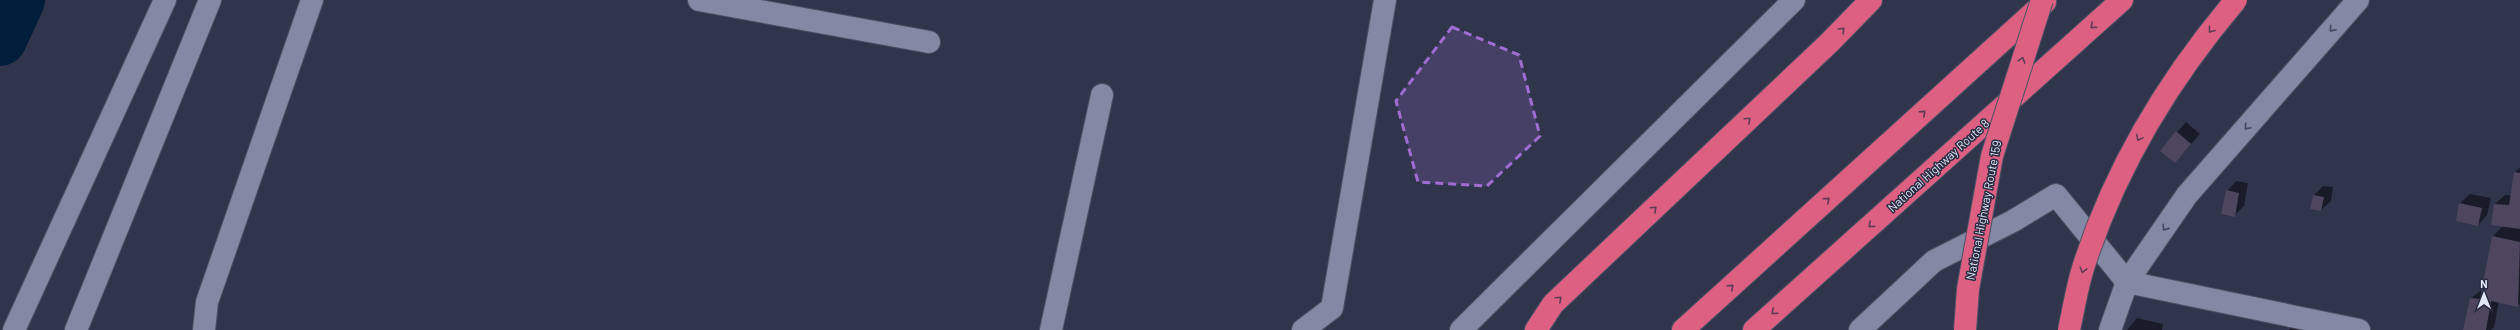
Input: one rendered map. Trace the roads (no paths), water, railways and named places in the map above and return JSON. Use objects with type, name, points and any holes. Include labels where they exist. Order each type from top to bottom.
[{"type":"highway","points":[[1536,330],[1553,304],[1829,43],[1871,0]]},
{"type":"highway","name":"National Highway Route 159","points":[[1965,330],[1968,289],[1992,156],[2042,0]]},
{"type":"highway","points":[[1683,330],[2048,0]]},
{"type":"highway","name":"National Highway Route 8","points":[[1754,330],[2122,0]]},
{"type":"highway","points":[[2069,330],[2084,266],[2111,191],[2160,100],[2211,29],[2236,0]]},
{"type":"street","points":[[14,330],[165,0]]},
{"type":"street","points":[[76,330],[210,0]]},
{"type":"street","points":[[204,330],[207,302],[312,0]]},
{"type":"street","points":[[699,0],[929,42]]},
{"type":"street","points":[[1303,330],[1332,308],[1385,0]]},
{"type":"street","points":[[1461,330],[1794,0]]},
{"type":"street","points":[[2110,330],[2127,282],[2187,195],[2358,0]]},
{"type":"street","points":[[1052,330],[1102,95]]},
{"type":"street","points":[[1860,330],[1934,261],[2012,221],[2056,195],[2127,282],[2359,330]]},
{"type":"waterway","points":[[0,39],[18,0]]}]
